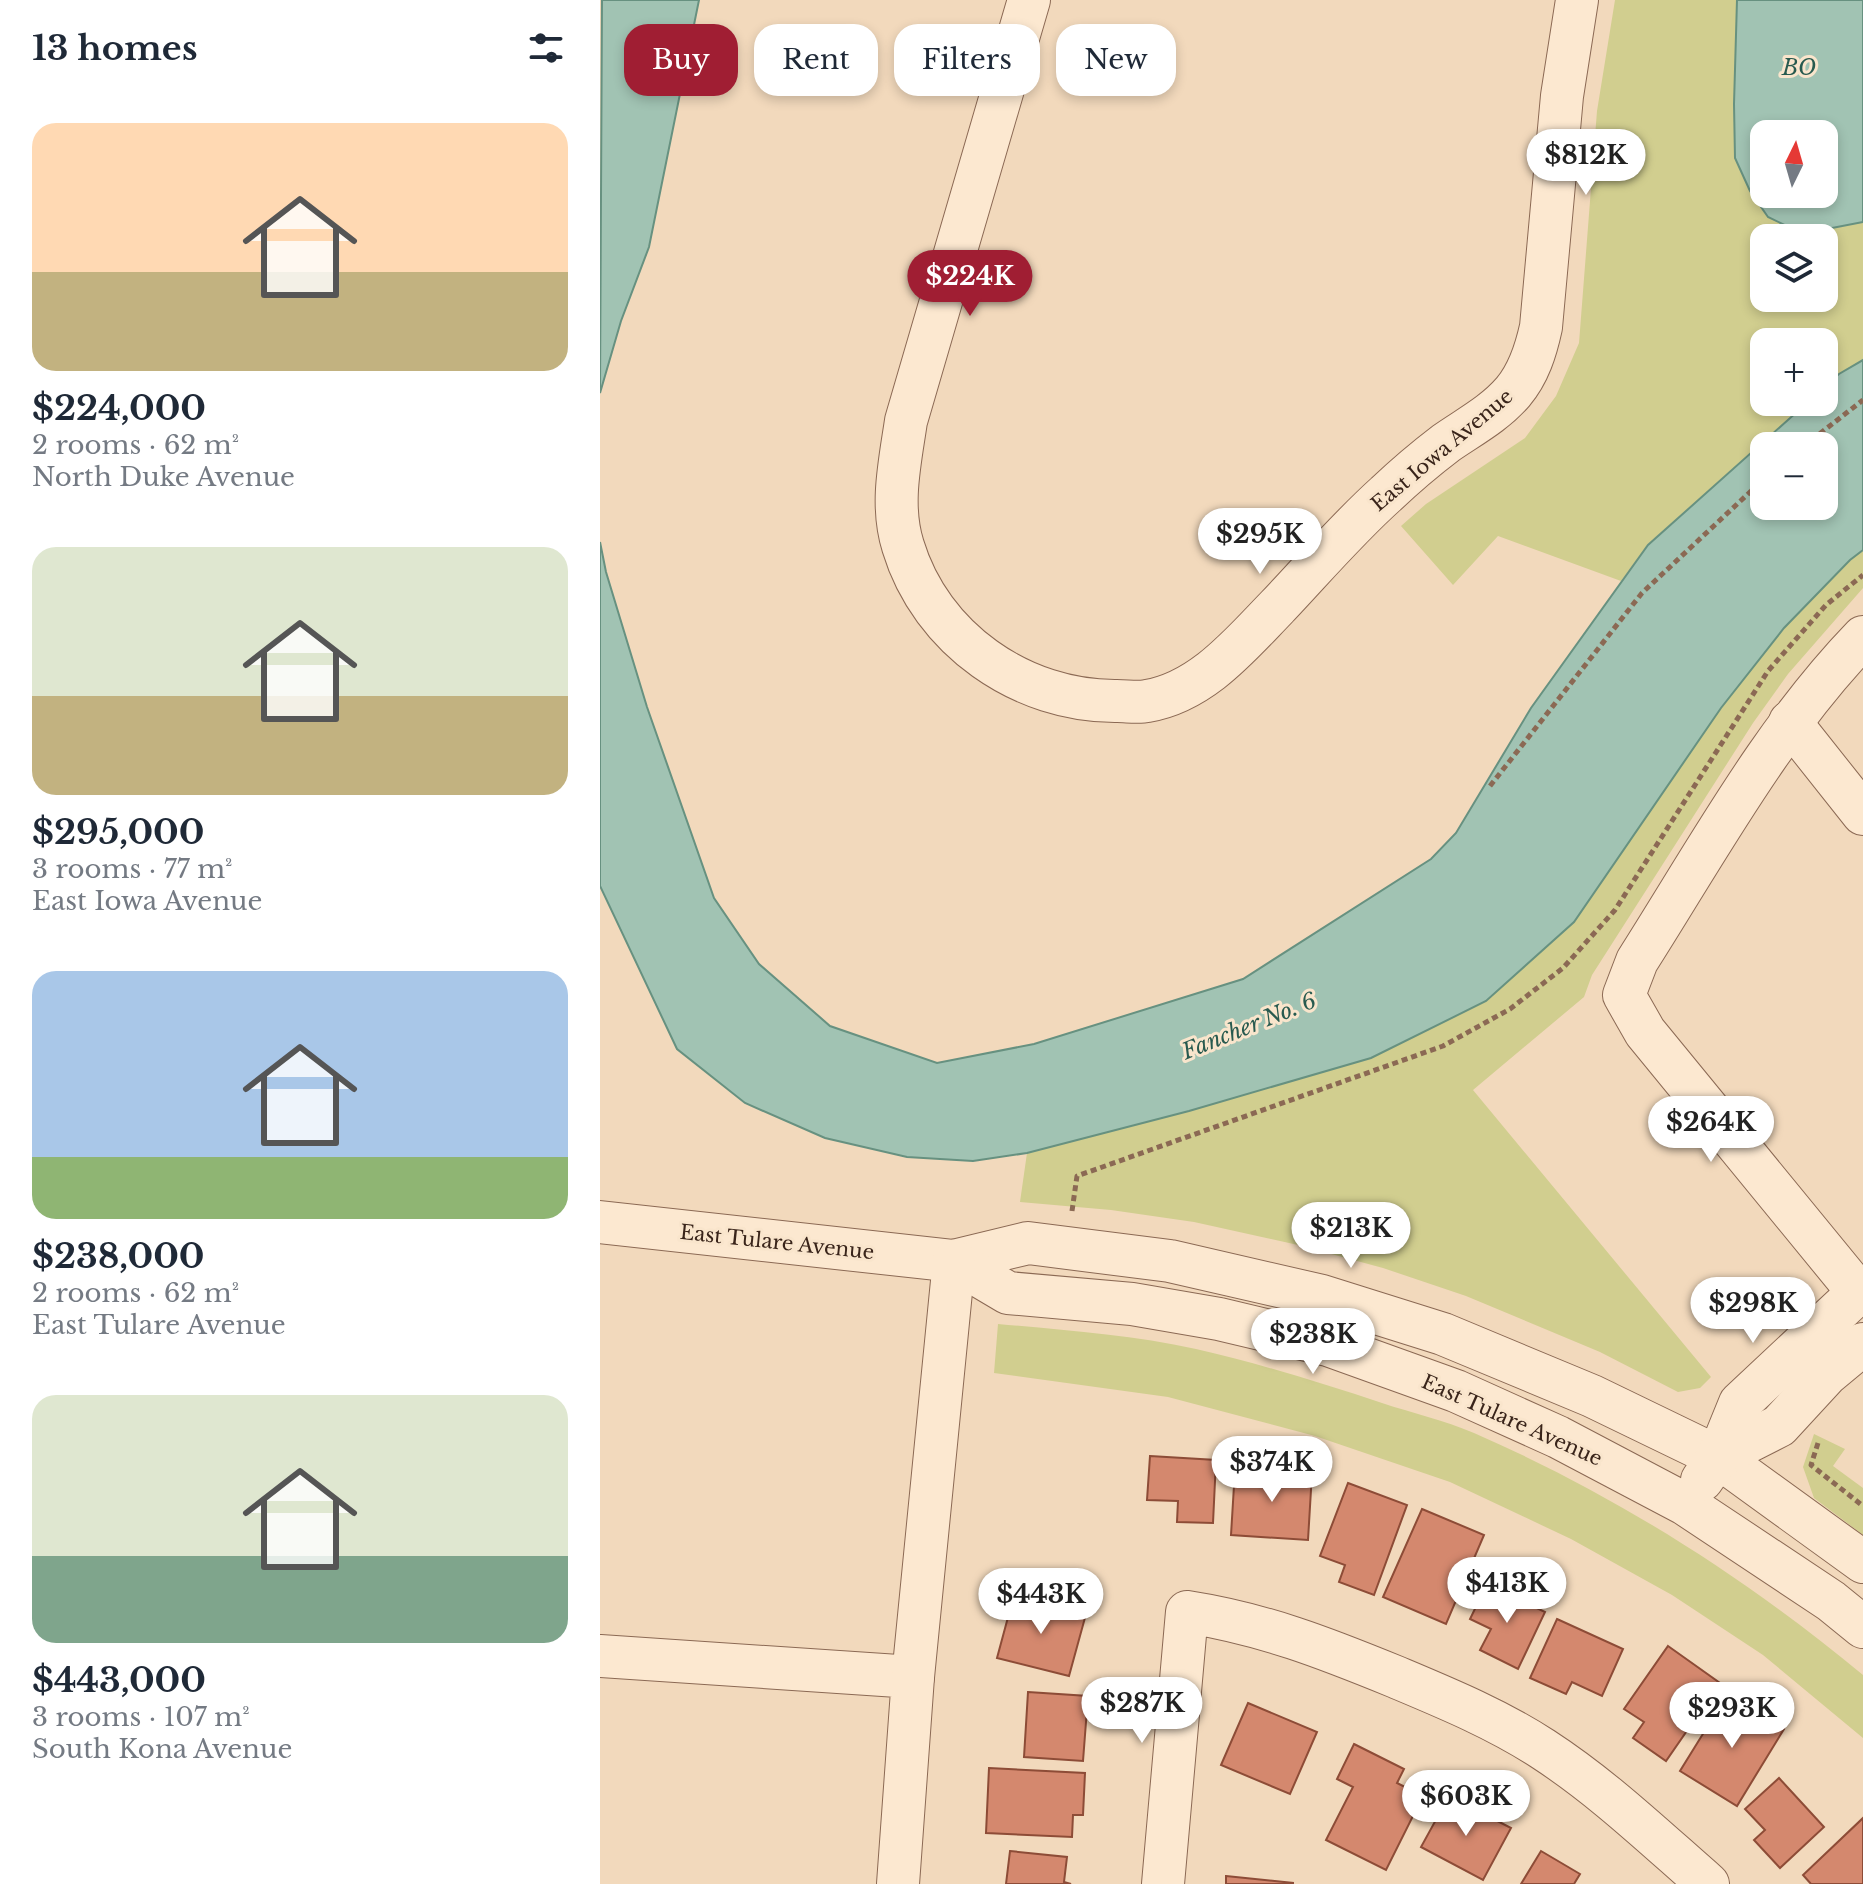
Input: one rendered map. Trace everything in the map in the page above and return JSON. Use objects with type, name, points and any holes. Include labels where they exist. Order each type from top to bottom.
[{"type":"street","name":"East Iowa Avenue","points":[[1029,0],[906,421],[895,492],[902,545],[923,593],[961,639],[998,670],[1038,689],[1092,702],[1148,701],[1184,688],[1221,664],[1385,495],[1445,444],[1495,410],[1514,391],[1535,352],[1541,327],[1562,96],[1577,0]]},
{"type":"street","points":[[1685,1504],[1718,1457],[1740,1403],[1861,1290],[1645,1032],[1624,995],[1637,961],[1790,722],[1834,667],[1863,637]]},
{"type":"street","points":[[1790,722],[1863,814]]},
{"type":"street","name":"East Tulare Avenue","points":[[600,1222],[954,1261],[1028,1243],[1170,1261],[1322,1296],[1443,1334],[1592,1396],[1718,1457],[1863,1562]]},
{"type":"street","points":[[898,1884],[913,1677],[954,1261]]},
{"type":"street","name":"East Tulare Avenue","points":[[954,1261],[1008,1293],[1132,1304],[1219,1319],[1328,1345],[1471,1397],[1558,1437],[1685,1504],[1831,1601],[1863,1627]]},
{"type":"street","points":[[1718,1457],[1779,1426],[1826,1375],[1863,1344]]},
{"type":"street","points":[[1163,1884],[1187,1612],[1235,1620],[1308,1641],[1464,1705],[1542,1749],[1599,1790],[1708,1884]]},
{"type":"street","points":[[600,1656],[913,1677]]},
{"type":"path","points":[[1822,432],[1863,400]]},
{"type":"path","points":[[1490,786],[1642,593],[1750,492]]},
{"type":"path","points":[[1072,1216],[1077,1176],[1443,1046],[1510,1009],[1563,968],[1615,910],[1768,671],[1826,605],[1863,575]]},
{"type":"path","points":[[1819,1440],[1811,1465],[1863,1506]]},
{"type":"shaded area","points":[[1615,0],[1863,0],[1863,360],[1838,375],[1838,328],[1750,328],[1750,416],[1792,416],[1774,432],[1750,432],[1750,453],[1648,544],[1621,581],[1498,536],[1453,585],[1401,526],[1426,504],[1525,438],[1556,396],[1579,343],[1597,111]]},
{"type":"shaded area","points":[[1863,550],[1863,588],[1788,674],[1753,723],[1592,975],[1584,997],[1473,1090],[1711,1377],[1700,1388],[1678,1392],[1600,1352],[1466,1296],[1383,1268],[1194,1222],[1111,1210],[1020,1202],[1027,1153],[1189,1111],[1721,708],[1805,604]]},
{"type":"shaded area","points":[[998,1324],[1172,1344],[1219,1355],[1451,1424],[1526,1457],[1627,1511],[1725,1571],[1863,1675],[1863,1738],[1763,1655],[1672,1595],[1571,1539],[1450,1482],[1315,1436],[1168,1397],[994,1373]]},
{"type":"shaded area","points":[[1814,1434],[1845,1449],[1833,1466],[1863,1488],[1863,1535],[1814,1498],[1803,1467]]},
{"type":"water","points":[[602,0],[699,0],[694,24],[624,24],[624,96],[680,96],[649,247],[621,321],[600,393]]},
{"type":"water","name":"BO","points":[[1737,0],[1863,0],[1863,222],[1838,227],[1838,224],[1783,224],[1768,217],[1762,208],[1838,208],[1838,120],[1750,120],[1750,191],[1735,158]]},
{"type":"water","name":"Fancher No. 6","points":[[1863,360],[1863,550],[1784,628],[1721,708],[1574,922],[1486,1001],[1371,1058],[1189,1111],[1027,1153],[973,1161],[907,1157],[825,1138],[745,1103],[677,1049],[600,886],[600,542],[606,572],[647,707],[714,898],[759,964],[830,1026],[937,1063],[1034,1044],[1243,979],[1431,859],[1456,833],[1531,708],[1648,545],[1750,454],[1750,520],[1838,520],[1838,432],[1774,432],[1792,416],[1838,416],[1838,375]]},
{"type":"building","points":[[1150,1456],[1216,1460],[1213,1523],[1177,1522],[1178,1501],[1147,1500]]},
{"type":"building","points":[[1235,1469],[1312,1473],[1308,1540],[1231,1535]]},
{"type":"building","points":[[1348,1483],[1407,1505],[1374,1595],[1339,1582],[1345,1565],[1320,1556]]},
{"type":"building","points":[[1422,1509],[1484,1535],[1446,1624],[1383,1597]]},
{"type":"building","points":[[1487,1584],[1545,1612],[1518,1669],[1480,1650],[1491,1629],[1470,1619]]},
{"type":"building","points":[[1014,1595],[1086,1614],[1069,1676],[997,1658]]},
{"type":"building","points":[[1557,1619],[1623,1649],[1602,1696],[1572,1682],[1566,1694],[1530,1678]]},
{"type":"building","points":[[1668,1646],[1720,1683],[1666,1761],[1633,1738],[1644,1722],[1624,1709]]},
{"type":"building","points":[[1028,1692],[1088,1696],[1083,1761],[1024,1757]]},
{"type":"building","points":[[1727,1695],[1784,1729],[1737,1806],[1680,1771]]},
{"type":"building","points":[[1248,1703],[1317,1732],[1290,1794],[1221,1765]]},
{"type":"building","points":[[1354,1744],[1404,1769],[1397,1783],[1423,1796],[1386,1870],[1326,1840],[1353,1787],[1337,1779]]},
{"type":"building","points":[[989,1768],[1085,1773],[1083,1815],[1073,1815],[1072,1837],[986,1833]]},
{"type":"building","points":[[1779,1778],[1824,1827],[1780,1868],[1754,1840],[1765,1830],[1745,1809]]},
{"type":"building","points":[[1449,1796],[1511,1828],[1483,1880],[1421,1847]]},
{"type":"building","points":[[1863,1818],[1863,1884],[1811,1884],[1803,1875]]},
{"type":"building","points":[[1010,1851],[1067,1857],[1064,1882],[1071,1884],[1006,1884]]},
{"type":"building","points":[[1541,1851],[1580,1874],[1574,1884],[1521,1884]]},
{"type":"building","points":[[1226,1876],[1293,1883],[1293,1884],[1226,1884]]}]
